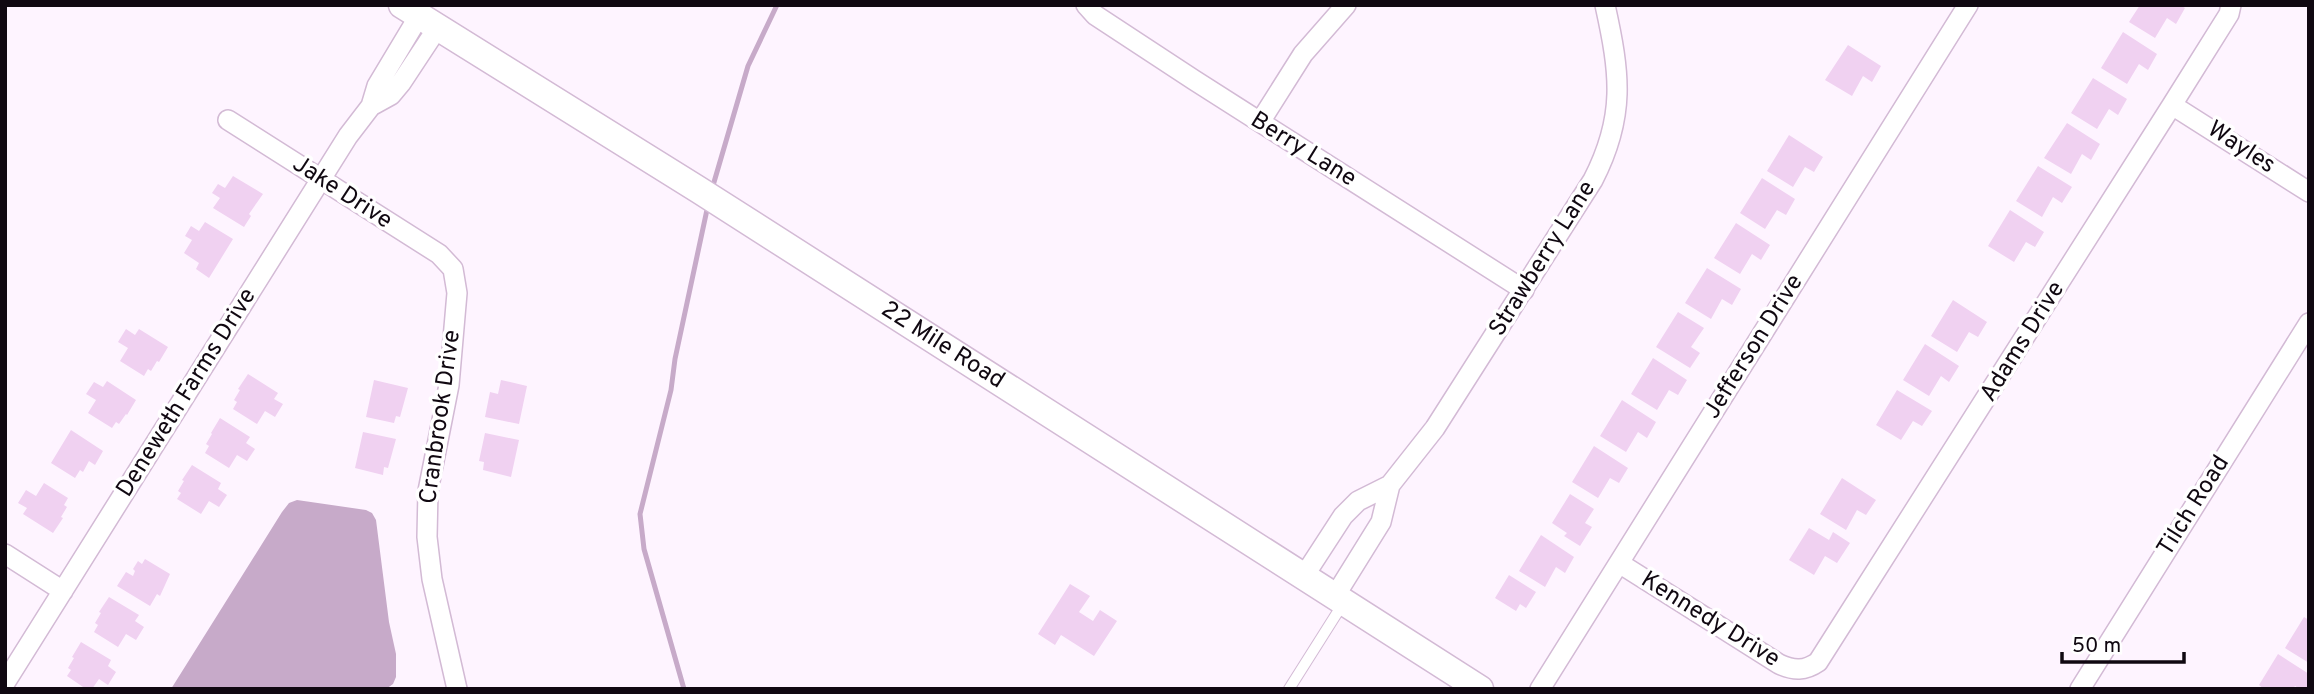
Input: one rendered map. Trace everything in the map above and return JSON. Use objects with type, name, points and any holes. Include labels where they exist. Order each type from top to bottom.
[{"type":"street","name":"Berry Lane","points":[[1086,5],[1106,22],[1259,122],[1524,290]]},
{"type":"street","points":[[1259,122],[1303,54],[1346,5]]},
{"type":"street","name":"Strawberry Lane","points":[[1304,576],[1343,516],[1358,501],[1390,485],[1436,428],[1593,180],[1610,141],[1617,100],[1618,75],[1605,5]]},
{"type":"street","name":"Jefferson Drive","points":[[1540,689],[1968,5]]},
{"type":"street","name":"Adams Drive","points":[[1804,669],[1818,662],[1825,654],[2229,14],[2231,5]]},
{"type":"street","name":"Deneweth Farms Drive","points":[[5,683],[321,180],[371,106],[391,95],[401,83],[420,16]]},
{"type":"street","name":"22 Mile Road","points":[[420,16],[699,190],[1480,689]]},
{"type":"street","name":"Wayles","points":[[2172,105],[2309,192]]},
{"type":"street","name":"Jake Drive","points":[[228,120],[439,254],[453,269]]},
{"type":"street","name":"Cranbrook Drive","points":[[453,269],[457,293],[449,385],[432,466],[427,513],[432,579],[457,689]]},
{"type":"street","name":"Tilch Road","points":[[2080,689],[2309,323]]},
{"type":"street","name":"Strawberry Lane","points":[[1340,598],[1381,522],[1390,485]]},
{"type":"street","points":[[5,554],[63,590]]},
{"type":"street","name":"Kennedy Drive","points":[[1619,563],[1779,664],[1804,669]]},
{"type":"lane","points":[[1289,689],[1340,598]]},
{"type":"shaded area","points":[[297,500],[366,510],[372,513],[376,520],[389,622],[396,654],[396,677],[393,684],[386,689],[171,689],[282,512],[289,503]]},
{"type":"building","points":[[2140,5],[2180,5],[2185,8],[2176,24],[2167,18],[2155,38],[2129,22]]},
{"type":"building","points":[[2123,32],[2157,54],[2148,70],[2139,64],[2127,84],[2101,68]]},
{"type":"building","points":[[1848,45],[1881,66],[1872,82],[1863,76],[1852,96],[1825,80]]},
{"type":"building","points":[[2093,78],[2127,99],[2118,115],[2109,109],[2097,129],[2071,113]]},
{"type":"building","points":[[2067,123],[2100,144],[2091,160],[2082,154],[2071,174],[2044,158]]},
{"type":"building","points":[[1789,135],[1823,157],[1814,172],[1805,167],[1793,187],[1767,171]]},
{"type":"building","points":[[2038,166],[2072,187],[2062,203],[2053,197],[2042,217],[2016,201]]},
{"type":"building","points":[[233,176],[263,194],[249,214],[251,216],[244,227],[213,208],[220,198],[212,193],[218,184],[225,188]]},
{"type":"building","points":[[1762,178],[1795,199],[1786,215],[1777,210],[1765,229],[1740,213]]},
{"type":"building","points":[[2010,210],[2044,232],[2035,247],[2026,242],[2014,262],[1988,246]]},
{"type":"building","points":[[205,222],[233,239],[209,278],[196,269],[199,263],[184,253],[192,240],[185,236],[191,226],[199,231]]},
{"type":"building","points":[[1736,223],[1770,245],[1761,260],[1752,254],[1740,274],[1714,258]]},
{"type":"building","points":[[1707,268],[1741,289],[1732,305],[1722,299],[1711,319],[1685,303]]},
{"type":"building","points":[[1953,300],[1987,322],[1978,337],[1969,332],[1957,352],[1931,336]]},
{"type":"building","points":[[1678,312],[1704,328],[1691,347],[1700,353],[1690,368],[1656,347]]},
{"type":"building","points":[[126,329],[135,335],[139,329],[168,347],[159,362],[157,361],[151,371],[148,369],[144,376],[120,361],[128,348],[118,342]]},
{"type":"building","points":[[1925,344],[1959,366],[1949,382],[1941,376],[1929,396],[1903,380]]},
{"type":"building","points":[[1653,358],[1687,380],[1678,395],[1669,390],[1657,410],[1631,394]]},
{"type":"building","points":[[248,374],[278,393],[274,399],[283,404],[275,417],[265,411],[257,424],[233,409],[237,402],[234,400],[240,390],[238,389]]},
{"type":"building","points":[[374,380],[408,388],[400,417],[396,416],[394,423],[366,417]]},
{"type":"building","points":[[501,380],[527,386],[519,424],[485,417],[490,392],[498,394]]},
{"type":"building","points":[[107,381],[136,400],[127,415],[112,428],[88,413],[96,400],[86,394],[94,382],[103,387]]},
{"type":"building","points":[[1897,390],[1932,411],[1922,426],[1913,421],[1901,440],[1876,425]]},
{"type":"building","points":[[1622,400],[1656,422],[1647,438],[1638,432],[1626,452],[1600,436]]},
{"type":"building","points":[[220,418],[250,437],[246,443],[255,449],[247,461],[237,455],[229,468],[205,453],[209,446],[206,444]]},
{"type":"building","points":[[71,430],[103,451],[95,465],[89,461],[83,472],[80,470],[75,478],[51,463]]},
{"type":"building","points":[[363,432],[396,439],[388,468],[384,467],[383,475],[355,468]]},
{"type":"building","points":[[485,433],[519,440],[511,477],[483,470],[484,462],[479,461]]},
{"type":"building","points":[[1594,446],[1628,468],[1619,483],[1610,478],[1598,498],[1572,482]]},
{"type":"building","points":[[192,465],[221,483],[218,489],[227,495],[219,507],[209,501],[201,514],[177,499],[181,493],[178,491],[184,481],[182,480]]},
{"type":"building","points":[[1842,478],[1876,500],[1866,515],[1857,510],[1846,530],[1820,514]]},
{"type":"building","points":[[44,483],[68,498],[64,505],[67,507],[61,517],[63,518],[53,533],[23,514],[27,508],[18,503],[26,490],[36,496]]},
{"type":"building","points":[[1570,494],[1594,509],[1585,523],[1592,527],[1580,546],[1564,536],[1567,533],[1552,523]]},
{"type":"building","points":[[1809,528],[1829,540],[1833,532],[1850,543],[1837,563],[1825,556],[1814,575],[1789,560]]},
{"type":"building","points":[[1541,535],[1574,557],[1565,573],[1556,567],[1545,587],[1519,571]]},
{"type":"building","points":[[145,559],[170,574],[160,596],[157,594],[150,606],[117,586],[126,572],[133,576],[133,569],[138,561],[142,564]]},
{"type":"building","points":[[1509,575],[1536,592],[1526,608],[1520,604],[1516,611],[1495,598]]},
{"type":"building","points":[[1070,584],[1090,596],[1079,612],[1093,621],[1100,610],[1117,621],[1094,656],[1061,635],[1055,645],[1038,634]]},
{"type":"building","points":[[109,597],[139,615],[135,621],[144,627],[136,640],[126,634],[118,647],[94,632],[98,625],[95,623],[101,613],[99,612]]},
{"type":"building","points":[[2304,617],[2309,620],[2309,663],[2285,648]]},
{"type":"building","points":[[81,642],[111,660],[108,666],[116,672],[108,685],[99,679],[92,689],[86,689],[67,676],[71,670],[68,668],[74,658],[72,657]]},
{"type":"building","points":[[2278,654],[2309,674],[2306,689],[2295,686],[2293,689],[2264,689],[2259,685]]},
{"type":"waterway","points":[[712,189],[748,66],[777,5]]},
{"type":"waterway","points":[[684,689],[644,549],[640,514],[671,390],[675,359],[708,205]]}]
